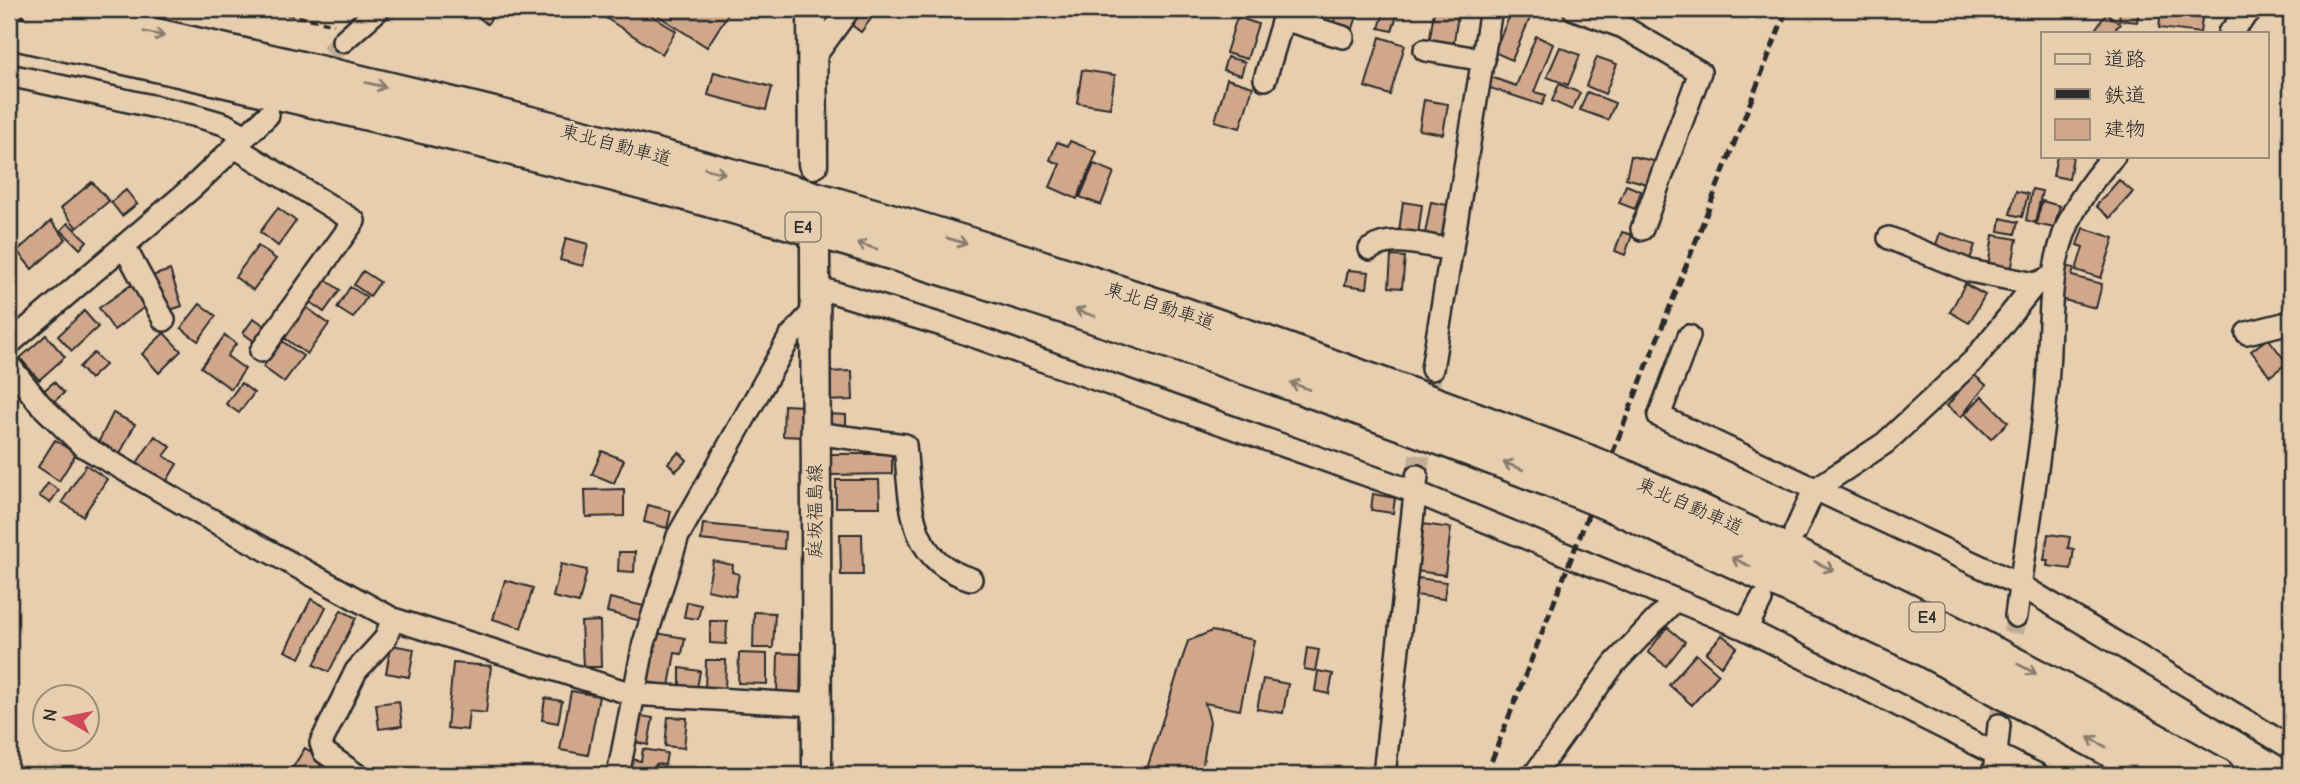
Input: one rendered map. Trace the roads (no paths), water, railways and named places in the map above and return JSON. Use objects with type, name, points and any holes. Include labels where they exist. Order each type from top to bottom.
[{"type":"highway","name":"東北自動車道","points":[[39,9],[433,99],[848,208],[1206,321],[1587,461],[1799,554],[1941,624],[2218,775]]},
{"type":"highway","name":"東北自動車道","points":[[9,32],[439,132],[835,236],[1195,348],[1400,421],[1616,507],[1920,647],[2157,775]]},
{"type":"main road","points":[[812,9],[813,164]]},
{"type":"main road","name":"庭坂福島線","points":[[815,247],[817,775]]},
{"type":"street","points":[[347,37],[379,9]]},
{"type":"street","points":[[812,60],[849,9]]},
{"type":"street","points":[[1432,369],[1491,9]]},
{"type":"street","points":[[1574,9],[1623,27],[1700,72],[1642,229]]},
{"type":"street","points":[[2231,32],[2252,9]]},
{"type":"street","points":[[1265,79],[1285,14],[1343,37]]},
{"type":"street","points":[[1425,50],[1484,60]]},
{"type":"street","points":[[9,75],[224,124],[240,142],[354,221],[261,351]]},
{"type":"street","points":[[9,344],[124,246],[268,115]]},
{"type":"street","points":[[1796,532],[1814,490],[1885,443],[1936,397],[1974,360],[2044,280],[2071,213],[2094,177],[2112,158]]},
{"type":"street","points":[[1889,239],[1970,271],[2044,280]]},
{"type":"street","points":[[1370,249],[1379,242],[1393,242],[1451,250]]},
{"type":"street","points":[[124,246],[164,320]]},
{"type":"street","points":[[2016,615],[2045,412],[2049,293],[2044,280]]},
{"type":"street","points":[[618,775],[644,643],[678,536],[790,337],[816,297],[942,325],[1416,484],[1674,601],[1746,629],[2038,775]]},
{"type":"street","points":[[2246,333],[2291,321]]},
{"type":"street","points":[[1689,336],[1659,416],[2020,585],[2291,748]]},
{"type":"street","points":[[9,365],[40,404],[83,446],[198,513],[393,619],[632,694],[816,705]]},
{"type":"street","points":[[814,433],[905,444],[918,535],[942,568],[971,579]]},
{"type":"street","points":[[1384,775],[1416,484]]},
{"type":"street","points":[[1746,629],[1761,600]]},
{"type":"street","points":[[1534,775],[1614,664],[1674,601]]},
{"type":"street","points":[[357,775],[324,752],[321,743],[356,671],[385,639],[393,619]]},
{"type":"street","points":[[1994,775],[1999,725]]},
{"type":"tunnel","points":[[307,76],[343,41]]},
{"type":"tunnel","points":[[1417,476],[1432,369]]},
{"type":"tunnel","points":[[1999,725],[2016,616]]},
{"type":"railway","points":[[1486,775],[1787,9]]}]
